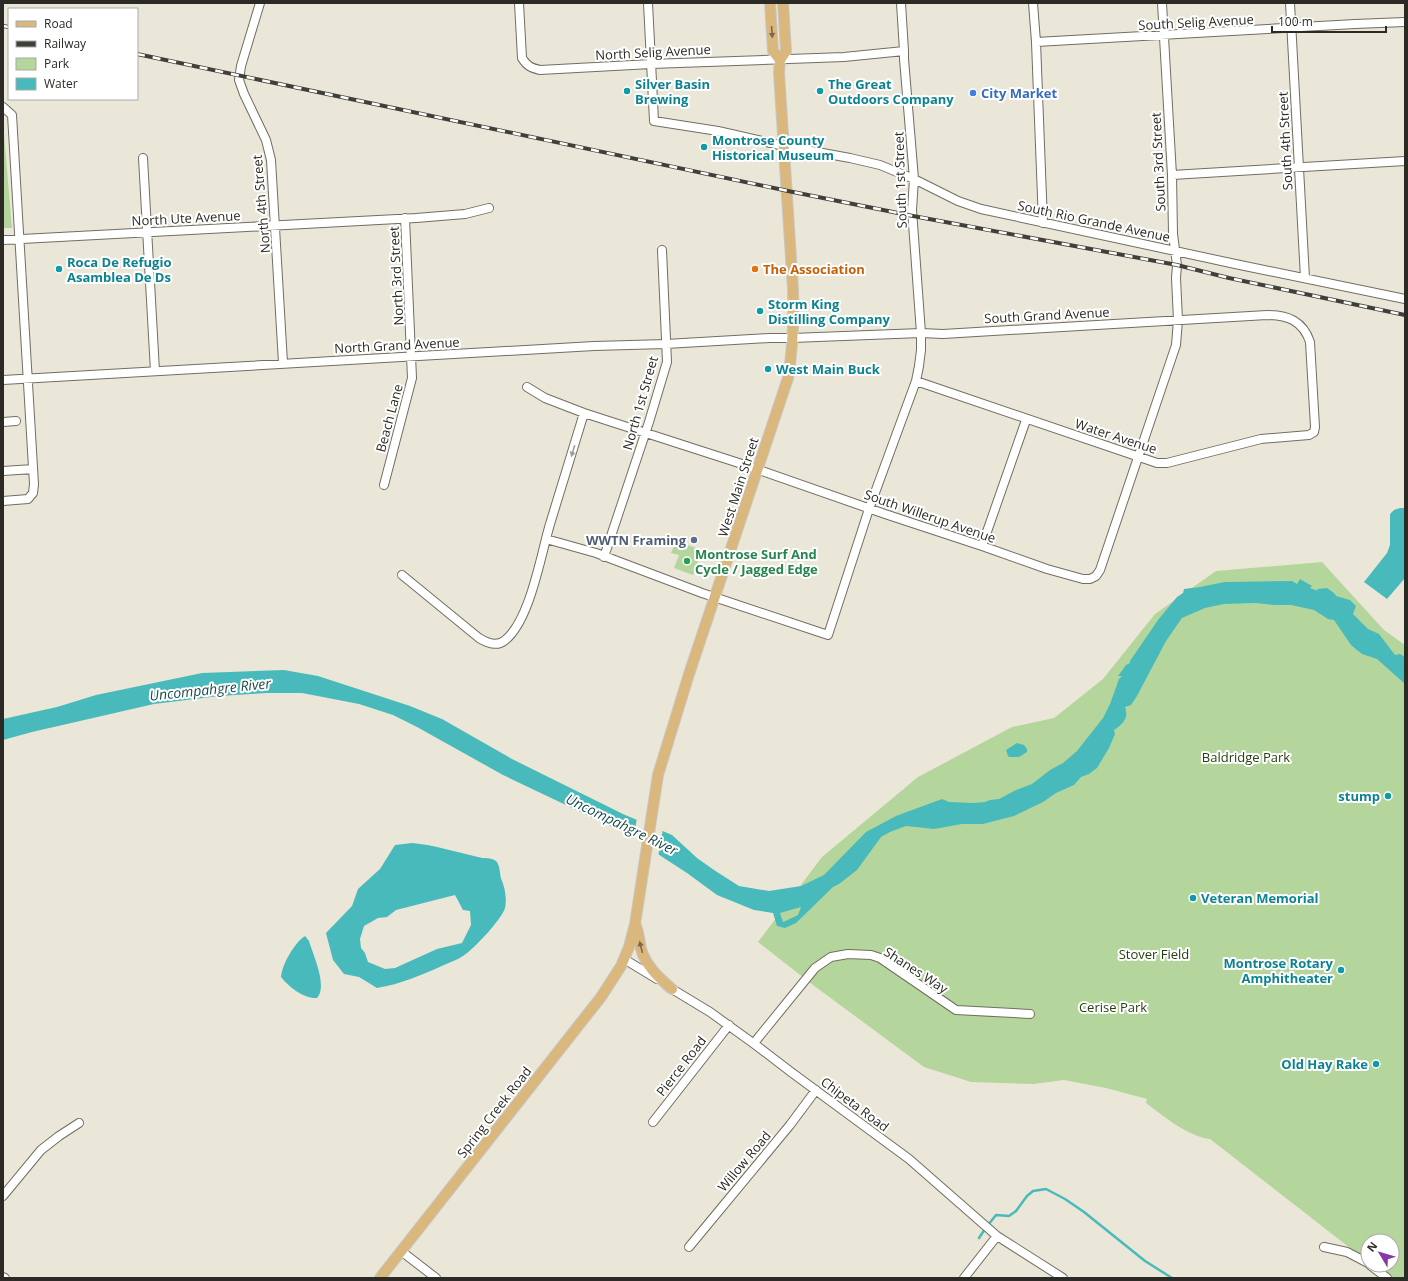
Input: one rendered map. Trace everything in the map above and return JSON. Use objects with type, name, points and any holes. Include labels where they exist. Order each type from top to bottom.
[{"type":"main road","name":"West Main Street","points":[[770,3],[773,51],[780,60]]},
{"type":"main road","name":"West Main Street","points":[[624,959],[635,924],[658,775],[682,695],[788,378],[791,358],[793,290],[779,73],[780,60],[786,51],[783,3]]},
{"type":"main road","points":[[635,924],[638,929],[641,949],[648,963],[658,976],[672,989]]},
{"type":"main road","name":"Spring Creek Road","points":[[380,1278],[600,997],[621,966],[624,959]]},
{"type":"street","name":"North 4th Street","points":[[260,3],[241,66],[239,80],[266,140],[270,153],[284,363]]},
{"type":"street","name":"North Selig Avenue","points":[[519,3],[522,58],[525,64],[529,67],[540,70],[651,64],[780,60]]},
{"type":"street","points":[[648,3],[651,64]]},
{"type":"street","name":"South 1st Street","points":[[715,598],[828,635],[869,509],[916,381],[921,350],[912,210],[914,180],[901,3]]},
{"type":"street","points":[[1033,3],[1036,42],[1043,222]]},
{"type":"street","name":"South 3rd Street","points":[[1096,576],[1100,570],[1176,345],[1178,320],[1176,278],[1177,265],[1173,234],[1172,175],[1162,3]]},
{"type":"street","name":"South 4th Street","points":[[1290,3],[1305,278]]},
{"type":"street","name":"South Selig Avenue","points":[[1036,42],[1405,22]]},
{"type":"street","points":[[780,60],[904,51]]},
{"type":"street","name":"South Rio Grande Avenue","points":[[651,64],[654,121],[718,132],[880,165],[958,201],[981,209],[1405,299]]},
{"type":"street","points":[[3,107],[12,115],[34,484],[33,493],[28,499],[3,501]]},
{"type":"street","points":[[143,158],[155,371]]},
{"type":"street","points":[[1172,175],[1405,161]]},
{"type":"street","name":"North Ute Avenue","points":[[3,240],[405,218],[465,214],[489,208]]},
{"type":"street","name":"North 3rd Street","points":[[405,218],[412,356]]},
{"type":"street","name":"North 1st Street","points":[[604,557],[645,434],[667,362],[662,250]]},
{"type":"street","name":"South Grand Avenue","points":[[792,338],[920,333],[943,334],[1277,315],[1286,317],[1300,326],[1307,333],[1310,342],[1315,422],[1314,432]]},
{"type":"street","name":"North Grand Avenue","points":[[3,380],[594,346],[666,344],[731,339],[792,338]]},
{"type":"street","name":"Beach Lane","points":[[384,485],[412,378],[412,356]]},
{"type":"street","name":"Water Avenue","points":[[916,381],[1026,420],[1157,463],[1167,463],[1261,439],[1309,435],[1314,432]]},
{"type":"street","name":"South Willerup Avenue","points":[[527,387],[545,398],[584,414],[758,469],[869,509],[1077,578],[1090,580],[1096,576]]},
{"type":"street","points":[[402,575],[487,643],[500,644],[512,634],[528,604],[584,414]]},
{"type":"street","points":[[982,546],[1026,420]]},
{"type":"street","points":[[3,422],[16,421]]},
{"type":"street","points":[[3,471],[33,469]]},
{"type":"street","points":[[546,539],[604,557],[715,598]]},
{"type":"street","name":"Shanes Way","points":[[754,1043],[815,968],[831,957],[848,954],[871,955],[880,958],[956,1010],[1030,1014]]},
{"type":"street","name":"Chipeta Road","points":[[624,959],[710,1012],[754,1043],[909,1159],[997,1236],[1063,1278]]},
{"type":"street","name":"Pierce Road","points":[[653,1122],[728,1025]]},
{"type":"street","name":"Willow Road","points":[[689,1247],[790,1125],[816,1090]]},
{"type":"street","points":[[3,1196],[41,1150],[79,1123]]},
{"type":"street","points":[[964,1278],[997,1236]]},
{"type":"street","points":[[1324,1247],[1348,1252],[1360,1259]]},
{"type":"street","points":[[401,1251],[436,1278]]},
{"type":"green space","points":[[3,122],[12,228],[3,228]]},
{"type":"green space","name":"Montrose Surf And Cycle / Jagged Edge","points":[[676,541],[702,550],[693,575],[674,568],[679,555],[671,553]]},
{"type":"green space","name":"Baldridge Park","points":[[1322,562],[1384,630],[1405,645],[1405,1278],[1389,1278],[1382,1273],[1400,1273],[1400,1233],[1360,1233],[1360,1256],[1210,1139],[1194,1134],[1176,1125],[1146,1103],[1147,1099],[1106,1088],[1064,1080],[1033,1084],[971,1082],[924,1067],[813,985],[758,942],[822,857],[918,777],[1012,727],[1054,718],[1103,679],[1155,614],[1216,571]]},
{"type":"water","points":[[1405,508],[1405,578],[1387,599],[1364,582],[1387,553],[1390,545],[1390,514],[1394,510]]},
{"type":"water","name":"Uncompahgre River","points":[[1300,579],[1312,586],[1310,588],[1318,591],[1317,589],[1327,588],[1336,596],[1350,600],[1356,606],[1353,614],[1368,629],[1379,634],[1395,655],[1400,654],[1405,657],[1405,684],[1377,659],[1362,654],[1351,645],[1334,620],[1328,619],[1314,610],[1291,605],[1255,603],[1224,604],[1205,608],[1182,618],[1166,641],[1137,696],[1131,705],[1125,707],[1126,718],[1114,730],[1115,734],[1109,748],[1097,768],[1089,774],[1081,777],[1074,785],[1014,816],[983,824],[962,824],[934,829],[906,826],[890,832],[881,837],[857,870],[833,887],[796,923],[785,928],[777,926],[773,913],[754,910],[717,895],[687,873],[627,834],[503,775],[393,715],[359,704],[302,693],[267,693],[219,696],[154,704],[3,740],[3,719],[57,707],[96,695],[202,673],[284,670],[318,676],[410,706],[442,719],[512,759],[623,814],[672,835],[697,858],[739,886],[769,891],[801,886],[824,875],[866,832],[896,816],[942,799],[949,802],[974,803],[999,799],[1032,784],[1050,770],[1063,763],[1077,751],[1103,718],[1119,679],[1122,676],[1118,676],[1126,665],[1130,663],[1158,620],[1177,597],[1183,593],[1184,589],[1225,582],[1292,581],[1297,584]],"holes":[[[801,907],[798,915],[783,922],[780,913]]]},
{"type":"water","points":[[1017,743],[1024,745],[1027,752],[1019,757],[1009,757],[1006,750]]},
{"type":"water","points":[[412,843],[421,844],[496,861],[498,863],[505,891],[506,905],[499,919],[487,934],[468,953],[456,960],[411,979],[377,988],[359,977],[344,974],[333,960],[326,933],[352,906],[358,889],[380,869],[395,845]],"holes":[[[455,895],[463,910],[470,911],[471,925],[462,943],[437,949],[395,968],[385,969],[368,962],[365,953],[361,948],[360,939],[364,926],[378,918],[387,917],[396,910]]]},
{"type":"water","points":[[305,936],[309,941],[319,970],[321,986],[320,993],[317,998],[307,997],[297,992],[281,977],[289,955]]},
{"type":"pier","points":[[637,818],[663,829],[658,857],[633,841]]},
{"type":"waterway","points":[[988,1225],[996,1215],[1009,1216],[1016,1211],[1027,1196],[1033,1191],[1046,1189],[1065,1199],[1084,1212],[1145,1261],[1172,1278]]},
{"type":"waterway","points":[[979,1238],[985,1229]]},
{"type":"railway","points":[[3,26],[8,27]]},
{"type":"railway","points":[[138,54],[788,191],[1177,265],[1229,278],[1405,315]]},
{"type":"place","name":"Silver Basin Brewing","points":[[627,91]]},
{"type":"place","name":"The Great Outdoors Company","points":[[820,91]]},
{"type":"place","name":"City Market","points":[[973,93]]},
{"type":"place","name":"Montrose County Historical Museum","points":[[704,147]]},
{"type":"place","name":"Roca De Refugio Asamblea De Ds","points":[[59,269]]},
{"type":"place","name":"The Association","points":[[755,269]]},
{"type":"place","name":"Storm King Distilling Company","points":[[760,311]]},
{"type":"place","name":"West Main Buck","points":[[768,369]]},
{"type":"place","name":"WWTN Framing","points":[[694,540]]},
{"type":"place","name":"Montrose Surf And Cycle / Jagged Edge","points":[[687,561]]},
{"type":"place","name":"stump","points":[[1388,796]]},
{"type":"place","name":"Veteran Memorial","points":[[1193,898]]},
{"type":"place","name":"Montrose Rotary Amphitheater","points":[[1341,970]]},
{"type":"place","name":"Old Hay Rake","points":[[1376,1064]]},
{"type":"park label","name":"Stover Field","points":[[1154,954]]},
{"type":"park label","name":"Cerise Park","points":[[1113,1007]]}]
